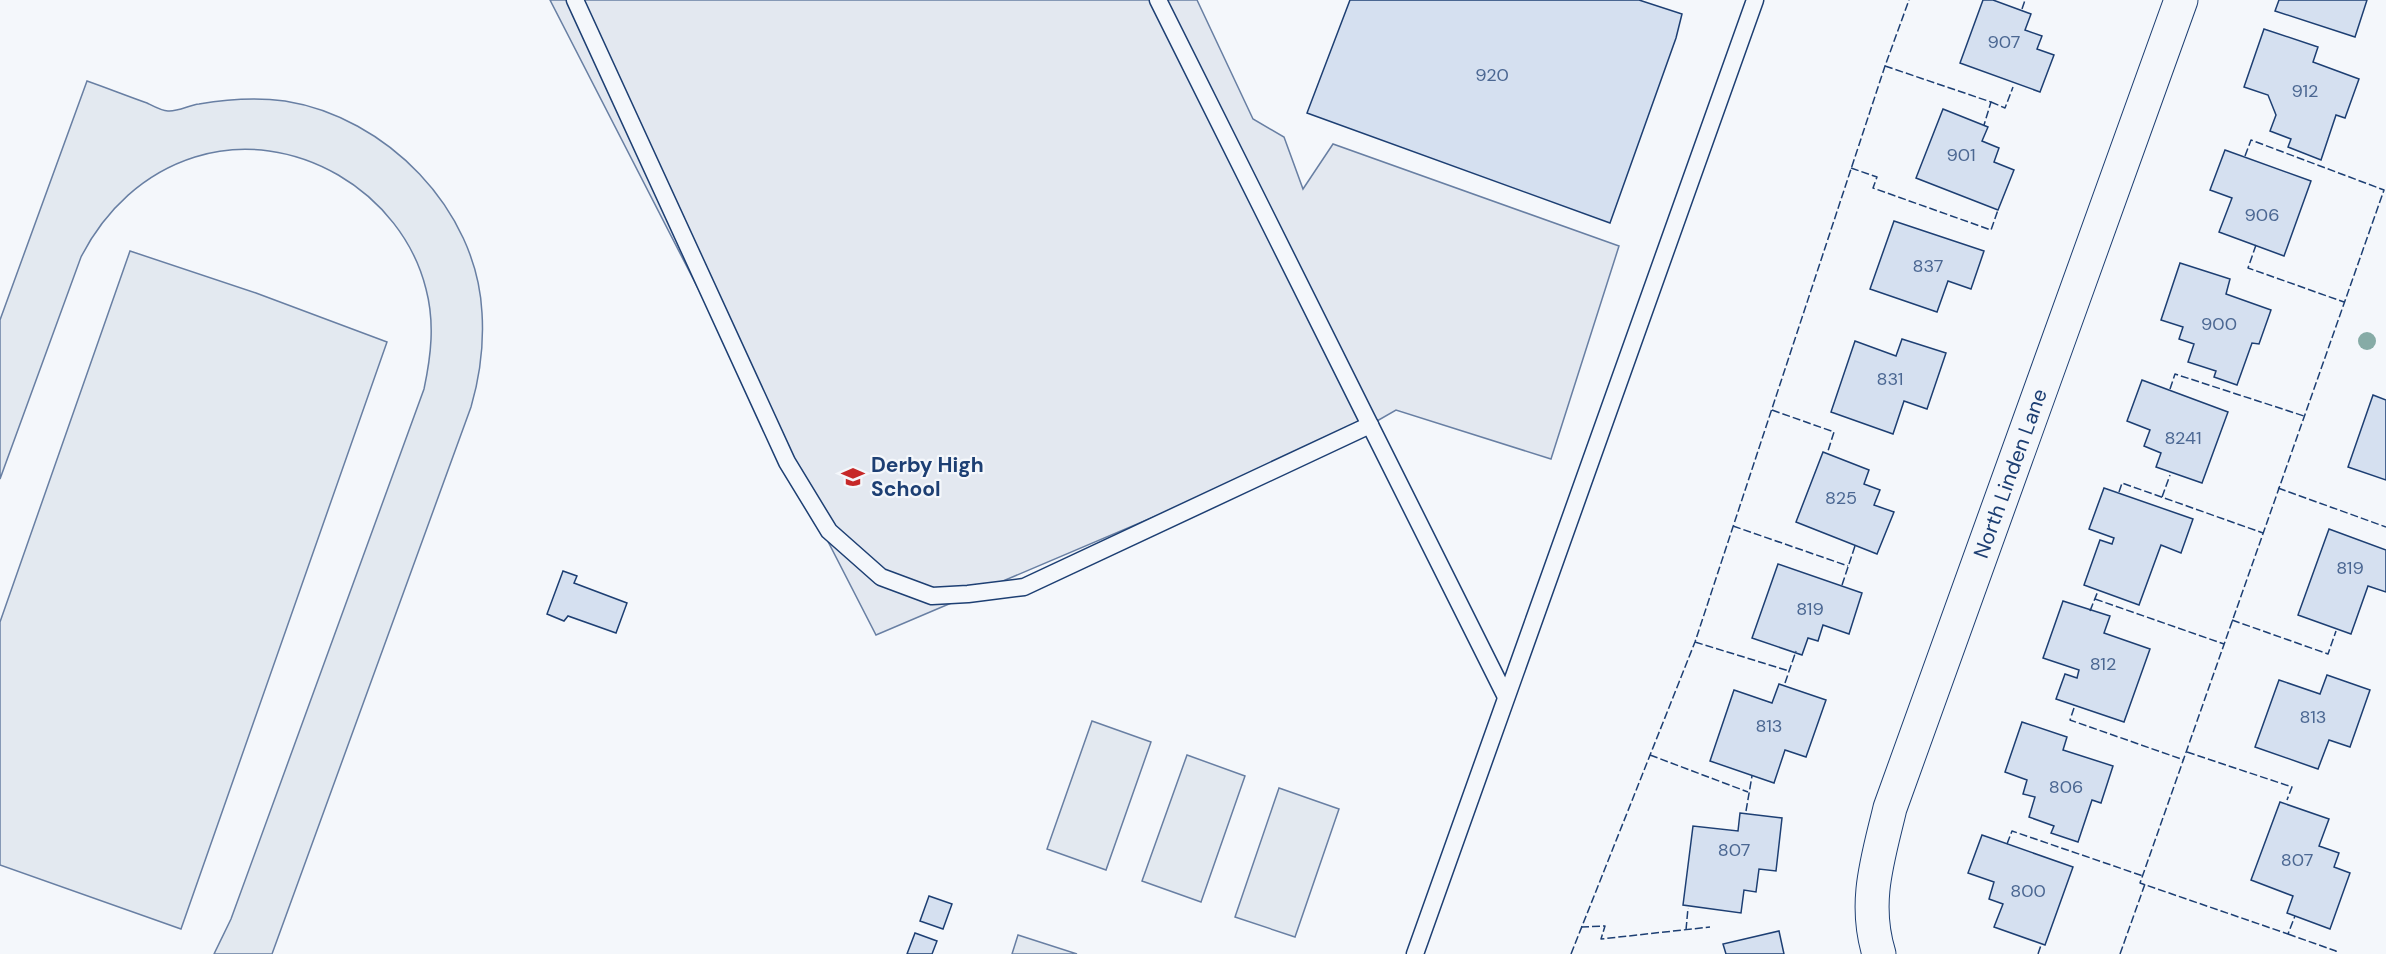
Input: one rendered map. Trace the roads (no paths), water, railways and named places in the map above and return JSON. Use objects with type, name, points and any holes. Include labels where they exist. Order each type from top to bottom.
[{"type":"street","name":"North Linden Lane","points":[[1879,954],[1871,929],[1874,873],[1890,808],[2181,0]]},
{"type":"lane","points":[[575,0],[788,462],[829,531],[881,577],[932,596],[1024,587],[1370,425]]},
{"type":"lane","points":[[1158,0],[1506,697]]},
{"type":"lane","points":[[1415,954],[1755,0]]},
{"type":"place","name":"Derby High School","points":[[853,477]]}]
